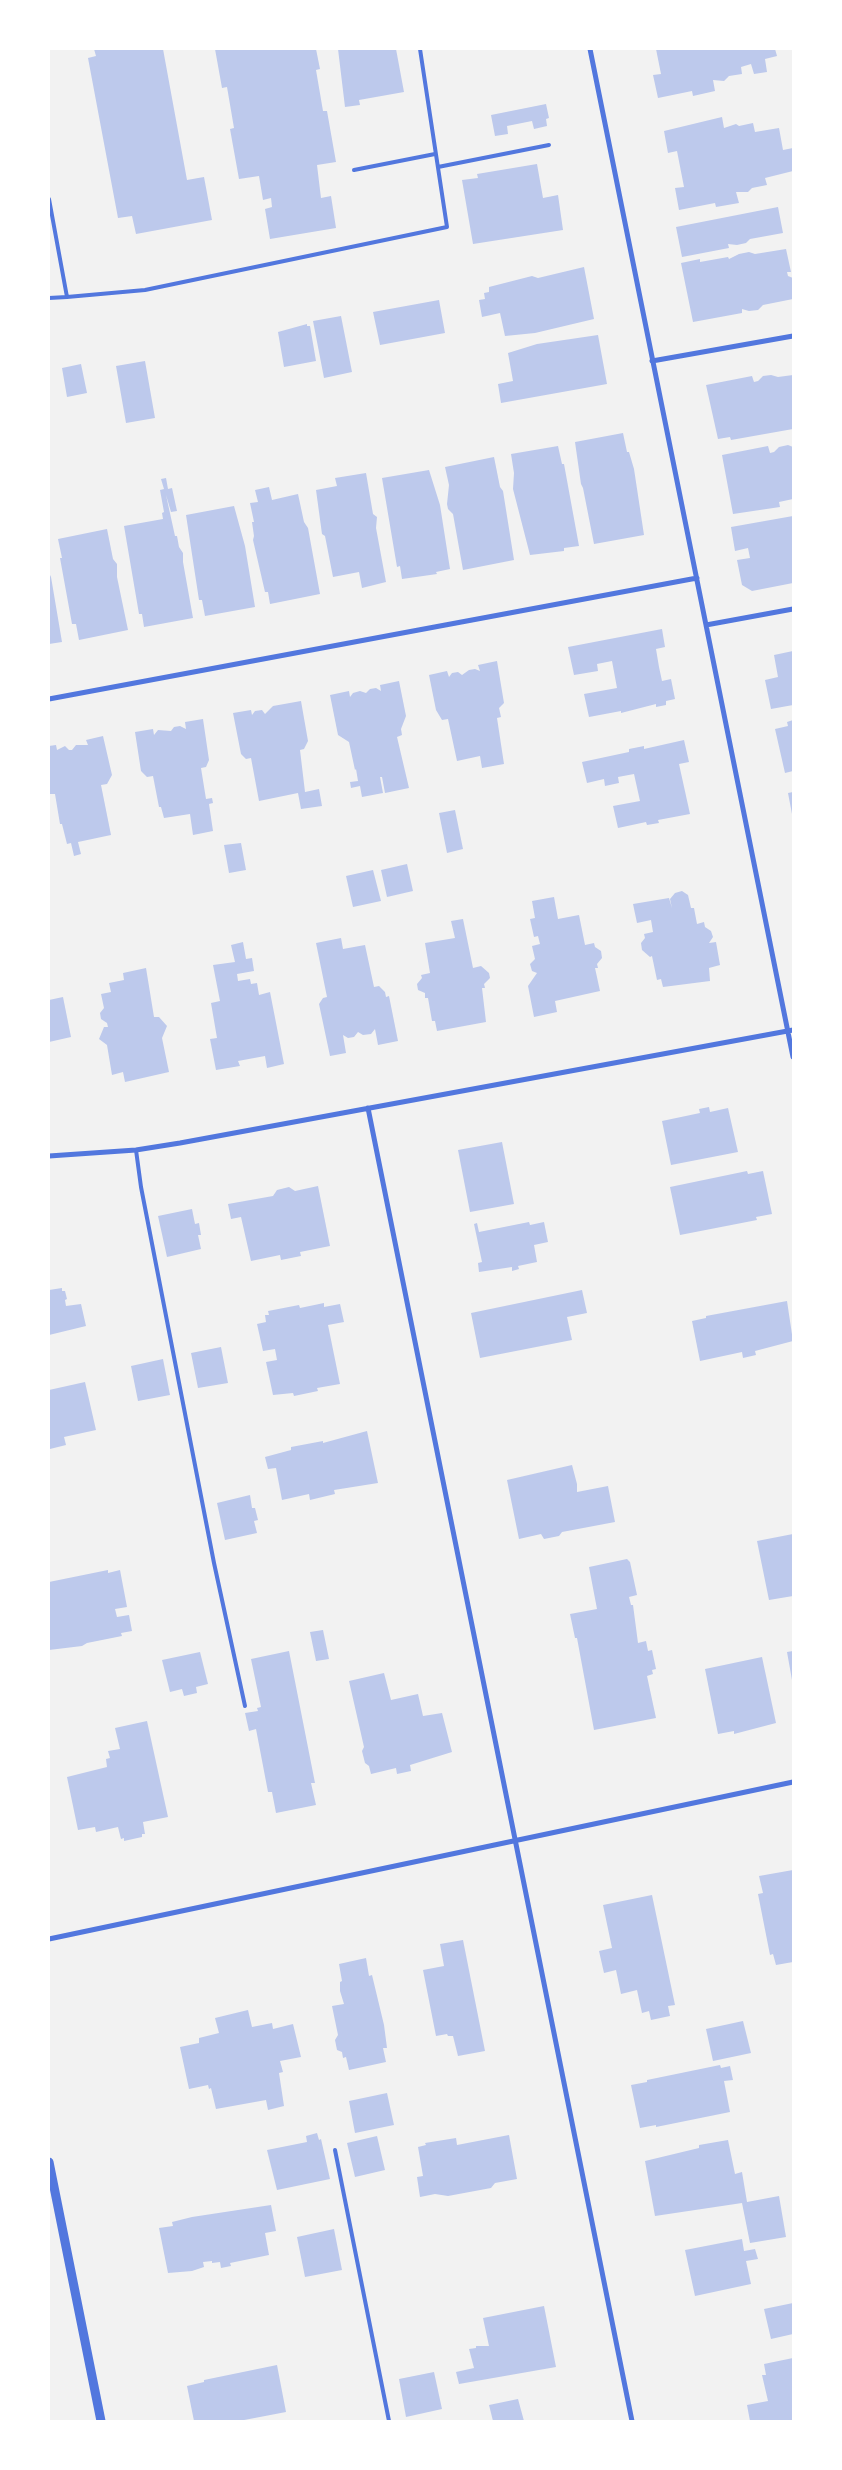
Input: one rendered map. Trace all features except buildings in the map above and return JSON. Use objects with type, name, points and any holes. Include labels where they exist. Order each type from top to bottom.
[{"type":"street","points":[[590,49],[696,578],[790,1030],[793,1057]]},
{"type":"street","points":[[652,361],[793,336]]},
{"type":"street","points":[[49,699],[696,578]]},
{"type":"street","points":[[706,625],[793,609]]},
{"type":"street","points":[[49,1156],[136,1150],[790,1030]]},
{"type":"street","points":[[368,1108],[632,2421]]},
{"type":"street","points":[[49,1939],[793,1782]]},
{"type":"street","points":[[49,2162],[101,2421]]},
{"type":"lane","points":[[49,298],[145,290],[447,227],[420,49]]},
{"type":"lane","points":[[438,167],[549,145]]},
{"type":"lane","points":[[354,170],[436,154]]},
{"type":"lane","points":[[49,199],[67,297]]},
{"type":"lane","points":[[136,1150],[140,1187],[214,1563],[245,1706]]},
{"type":"lane","points":[[334,2150],[389,2421]]}]
